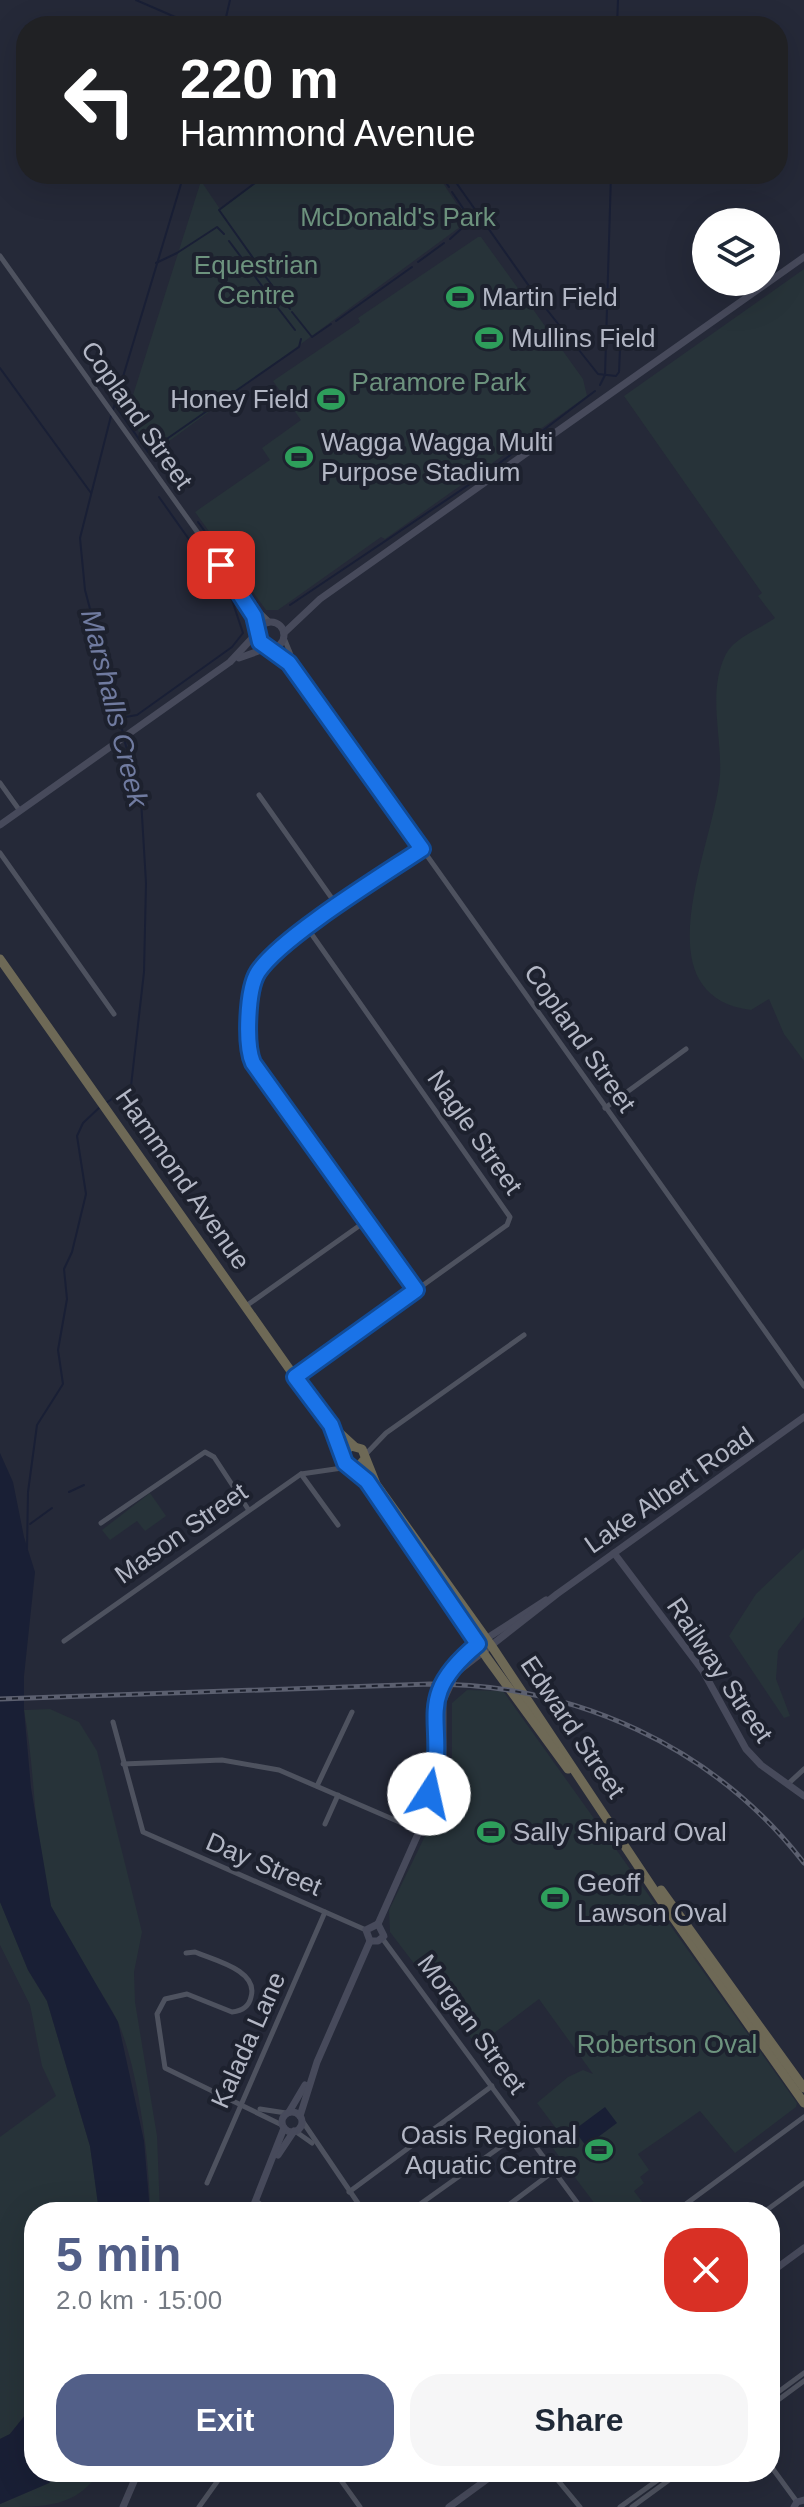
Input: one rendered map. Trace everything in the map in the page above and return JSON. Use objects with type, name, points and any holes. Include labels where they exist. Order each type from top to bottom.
[{"type":"highway","name":"Hammond Avenue","points":[[0,959],[295,1377],[331,1425],[360,1452],[376,1484],[484,1644]]},
{"type":"highway","name":"Hammond Avenue","points":[[331,1425],[351,1467]]},
{"type":"highway","points":[[343,1455],[360,1452]]},
{"type":"highway","points":[[360,1452],[351,1467],[381,1501],[484,1644]]},
{"type":"highway","name":"Edward Street","points":[[484,1644],[804,2088]]},
{"type":"highway","name":"Edward Street","points":[[634,1856],[804,2103]]},
{"type":"main road","points":[[0,825],[230,662],[258,631],[272,621],[295,614],[320,599],[804,257]]},
{"type":"main road","points":[[230,662],[270,648],[320,599]]},
{"type":"main road","points":[[272,621],[284,636]]},
{"type":"main road","points":[[258,631],[260,642],[270,648]]},
{"type":"main road","name":"Lake Albert Road","points":[[378,1924],[432,1795],[443,1759],[444,1695],[456,1673],[484,1644],[804,1417]]},
{"type":"main road","name":"Railway Street","points":[[614,1553],[703,1671],[746,1749],[761,1765],[804,1796]]},
{"type":"main road","points":[[256,2201],[271,2167],[288,2112],[317,2062],[370,1941],[366,1930],[370,1925],[378,1924],[384,1930],[382,1938],[370,1941]]},
{"type":"main road","points":[[271,2167],[300,2118],[317,2062]]},
{"type":"main road","points":[[288,2112],[300,2118]]},
{"type":"main road","points":[[283,2126],[294,2131]]},
{"type":"main road","points":[[780,2266],[804,2248]]},
{"type":"main road","points":[[123,2507],[134,2482]]},
{"type":"main road","points":[[449,2507],[483,2482]]},
{"type":"street","name":"Copland Street","points":[[0,256],[243,596],[258,631]]},
{"type":"street","name":"Copland Street","points":[[243,596],[272,621]]},
{"type":"street","name":"Copland Street","points":[[284,636],[294,665],[325,712]]},
{"type":"street","name":"Copland Street","points":[[270,648],[289,663],[325,712],[804,1386]]},
{"type":"street","points":[[0,783],[20,811]]},
{"type":"street","points":[[259,795],[338,907]]},
{"type":"street","points":[[416,1290],[253,1063],[248,1048],[256,975],[273,956],[308,929],[422,849]]},
{"type":"street","points":[[0,853],[114,1014]]},
{"type":"street","name":"Nagle Street","points":[[295,1377],[507,1225],[510,1217],[308,929]]},
{"type":"street","points":[[605,1108],[686,1049]]},
{"type":"street","points":[[246,1306],[366,1221]]},
{"type":"street","points":[[360,1452],[524,1335]]},
{"type":"street","points":[[360,1452],[386,1433]]},
{"type":"street","points":[[101,1523],[205,1452],[214,1457],[248,1509]]},
{"type":"street","name":"Mason Street","points":[[326,1469],[343,1455]]},
{"type":"street","name":"Mason Street","points":[[64,1641],[301,1474],[351,1467]]},
{"type":"street","points":[[301,1474],[338,1525]]},
{"type":"street","points":[[317,1786],[352,1712]]},
{"type":"street","points":[[113,1722],[123,1764],[229,1761],[279,1770],[418,1830]]},
{"type":"street","name":"Day Street","points":[[123,1764],[138,1824],[147,1835],[366,1930]]},
{"type":"street","points":[[789,1783],[804,1769]]},
{"type":"street","points":[[325,1824],[338,1795]]},
{"type":"street","name":"Kalada Lane","points":[[207,2183],[325,1912]]},
{"type":"street","name":"Morgan Street","points":[[382,1938],[577,2202]]},
{"type":"street","points":[[186,1953],[195,1952],[242,1973],[251,1983],[252,1996],[245,2008],[232,2012],[187,1994],[165,1999],[157,2014],[165,2068],[251,2107],[283,2126]]},
{"type":"street","points":[[349,2192],[492,2086]]},
{"type":"street","points":[[251,2107],[288,2112]]},
{"type":"street","points":[[689,2202],[804,2117]]},
{"type":"street","points":[[300,2118],[356,2202]]},
{"type":"street","points":[[423,2202],[524,2130]]},
{"type":"street","points":[[294,2131],[318,2149]]},
{"type":"street","points":[[512,2202],[554,2171]]},
{"type":"street","points":[[778,2202],[804,2183]]},
{"type":"street","points":[[780,2394],[801,2381],[804,2373]]},
{"type":"street","points":[[780,2479],[798,2503]]},
{"type":"street","points":[[199,2507],[217,2482]]},
{"type":"street","points":[[342,2482],[360,2507]]},
{"type":"street","points":[[564,2482],[580,2507]]},
{"type":"street","points":[[620,2507],[633,2504],[659,2482]]},
{"type":"street","points":[[655,2486],[662,2482]]},
{"type":"green space","name":"Equestrian Centre","points":[[200,184],[220,209],[254,184],[444,184],[468,221],[153,453],[127,414]]},
{"type":"green space","name":"Paramore Park","points":[[481,237],[583,379],[587,396],[385,539],[381,537],[278,610],[266,610],[195,512],[270,460],[262,448],[301,420],[273,381],[360,322],[358,318]]},
{"type":"green space","points":[[804,269],[804,1061],[784,1034],[769,999],[751,1010],[717,998],[698,977],[690,947],[691,913],[720,775],[716,698],[720,668],[735,643],[775,618],[758,596],[762,593],[624,396],[766,296],[780,296],[780,286]]},
{"type":"green space","points":[[150,1493],[166,1516],[145,1531],[137,1521],[110,1540],[102,1530]]},
{"type":"green space","points":[[804,1548],[804,1617],[778,1651],[776,1679],[790,1716],[784,1718],[729,1636],[756,1594]]},
{"type":"green space","name":"Robertson Oval","points":[[467,1690],[503,1691],[797,2103],[796,2107],[735,2153],[700,2111],[638,2154],[649,2170],[640,2177],[644,2183],[634,2191],[642,2202],[593,2202],[543,2135],[555,2127],[537,2103],[568,2077],[583,2070],[593,2074],[539,1999],[477,2046],[390,1932],[389,1910],[446,1793],[452,1765],[452,1703]]},
{"type":"green space","points":[[50,1709],[79,1722],[97,1751],[142,1932],[134,1972],[135,2002],[157,2136],[160,2202],[150,2202],[141,2114],[124,2039],[109,2006],[71,1949],[50,1903],[37,1831],[24,1710]]},
{"type":"green space","points":[[0,1901],[28,1970],[47,2001],[90,2146],[98,2202],[24,2202],[24,2416],[10,2434],[0,2439],[0,2137],[56,2096],[42,2066],[30,2005],[0,1945]]},
{"type":"green space","points":[[92,2482],[58,2503],[0,2507],[0,2504],[49,2483]]},
{"type":"water","points":[[0,1453],[13,1482],[35,1572],[24,1676],[24,1710],[31,1788],[51,1906],[118,2022],[144,2141],[149,2202],[98,2202],[90,2146],[47,2001],[28,1970],[0,1902]]},
{"type":"water","points":[[605,2107],[617,2123],[586,2146],[574,2130]]},
{"type":"water","points":[[24,2416],[24,2482],[50,2482],[0,2504],[0,2439],[10,2434]]},
{"type":"waterway","points":[[136,0],[173,16]]},
{"type":"waterway","name":"Marshalls Creek","points":[[226,16],[230,0]]},
{"type":"waterway","points":[[617,16],[618,0]]},
{"type":"waterway","name":"Marshalls Creek","points":[[113,410],[181,184]]},
{"type":"waterway","points":[[254,184],[219,210],[263,272]]},
{"type":"waterway","points":[[457,184],[536,296],[598,374],[616,376],[619,372],[621,325]]},
{"type":"waterway","points":[[600,385],[605,375],[611,184]]},
{"type":"waterway","points":[[450,239],[471,220],[452,192]]},
{"type":"waterway","points":[[156,263],[217,227],[224,234]]},
{"type":"waterway","points":[[229,241],[250,269]]},
{"type":"waterway","points":[[418,262],[444,243]]},
{"type":"waterway","points":[[336,321],[412,267]]},
{"type":"waterway","points":[[254,275],[276,305]]},
{"type":"waterway","points":[[265,276],[290,309]]},
{"type":"waterway","points":[[278,308],[295,330]]},
{"type":"waterway","points":[[292,312],[312,337],[331,324]]},
{"type":"waterway","points":[[115,405],[148,452],[299,347],[301,339]]},
{"type":"waterway","points":[[0,368],[91,493]]},
{"type":"waterway","points":[[290,605],[485,474],[595,391]]},
{"type":"waterway","name":"Marshalls Creek","points":[[111,416],[80,538],[85,590],[123,733]]},
{"type":"waterway","points":[[120,718],[137,715],[232,647],[243,633],[232,600],[159,497]]},
{"type":"waterway","points":[[198,522],[257,603]]},
{"type":"waterway","name":"Marshalls Creek","points":[[106,1103],[131,1086],[144,972],[146,883],[141,799],[124,739]]},
{"type":"waterway","name":"Marshalls Creek","points":[[27,1550],[28,1492],[37,1425],[63,1384],[58,1350],[67,1299],[64,1269],[72,1252],[86,1194],[77,1136],[83,1123],[101,1106]]},
{"type":"waterway","points":[[69,1492],[84,1485]]},
{"type":"waterway","points":[[30,1524],[52,1508]]},
{"type":"railway","points":[[0,1699],[430,1684],[484,1687],[537,1696],[589,1710],[638,1730],[685,1755],[728,1786],[768,1822],[804,1863]]},
{"type":"place","name":"Martin Field","points":[[460,297]]},
{"type":"place","name":"Mullins Field","points":[[489,338]]},
{"type":"place","name":"Honey Field","points":[[331,399]]},
{"type":"place","name":"Wagga Wagga Multi Purpose Stadium","points":[[299,457]]},
{"type":"place","name":"Sally Shipard Oval","points":[[491,1832]]},
{"type":"place","name":"Geoff Lawson Oval","points":[[555,1898]]},
{"type":"place","name":"Oasis Regional Aquatic Centre","points":[[599,2150]]},
{"type":"route","points":[[221,565],[254,616],[260,642],[289,663],[422,849],[338,907],[261,968],[253,982],[248,1048],[253,1063],[416,1290],[295,1377],[331,1425],[344,1452],[345,1463],[367,1481],[478,1644],[453,1665],[438,1692],[435,1765],[429,1794]]},
{"type":"park label","name":"McDonald's Park","points":[[398,217]]}]
